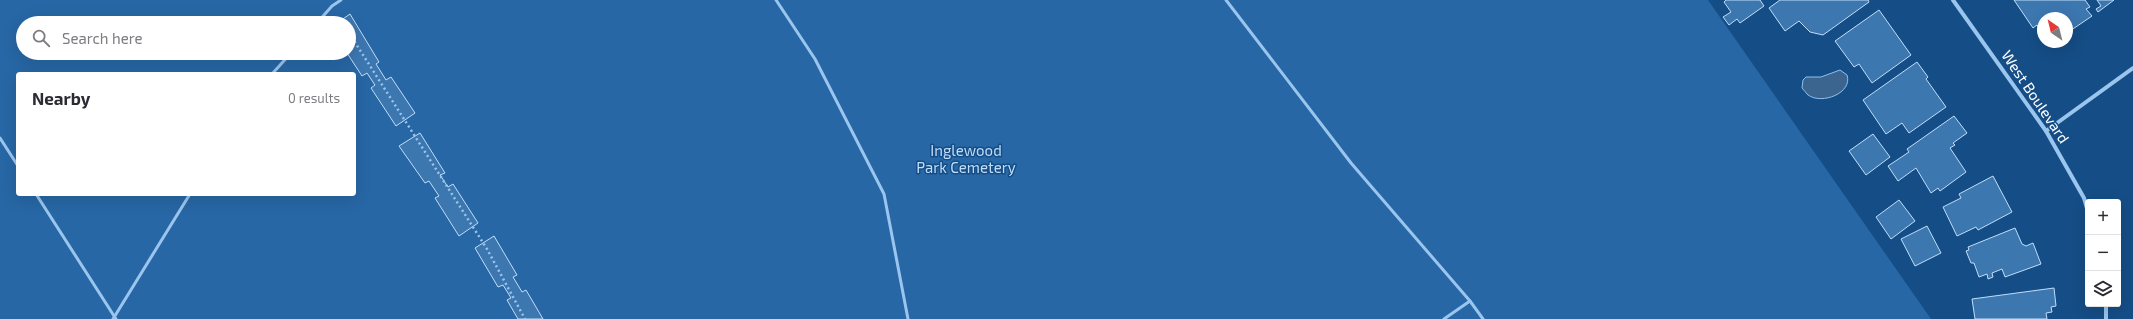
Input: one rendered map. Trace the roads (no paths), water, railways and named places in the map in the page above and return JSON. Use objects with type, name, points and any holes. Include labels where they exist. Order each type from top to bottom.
[{"type":"street","name":"West Boulevard","points":[[1953,0],[2046,131],[2085,202]]},
{"type":"street","points":[[2046,131],[2133,68]]},
{"type":"street","points":[[2106,307],[2106,319]]},
{"type":"lane","points":[[323,16],[332,6],[341,0]]},
{"type":"lane","points":[[776,0],[815,59],[884,194],[908,319]]},
{"type":"lane","points":[[1226,0],[1351,163],[1470,301],[1483,319]]},
{"type":"lane","points":[[274,72],[285,60]]},
{"type":"lane","points":[[0,138],[16,163]]},
{"type":"lane","points":[[37,196],[114,318],[189,196]]},
{"type":"lane","points":[[1444,319],[1470,301]]},
{"type":"park label","name":"Inglewood Park Cemetery","points":[[966,160]]}]
